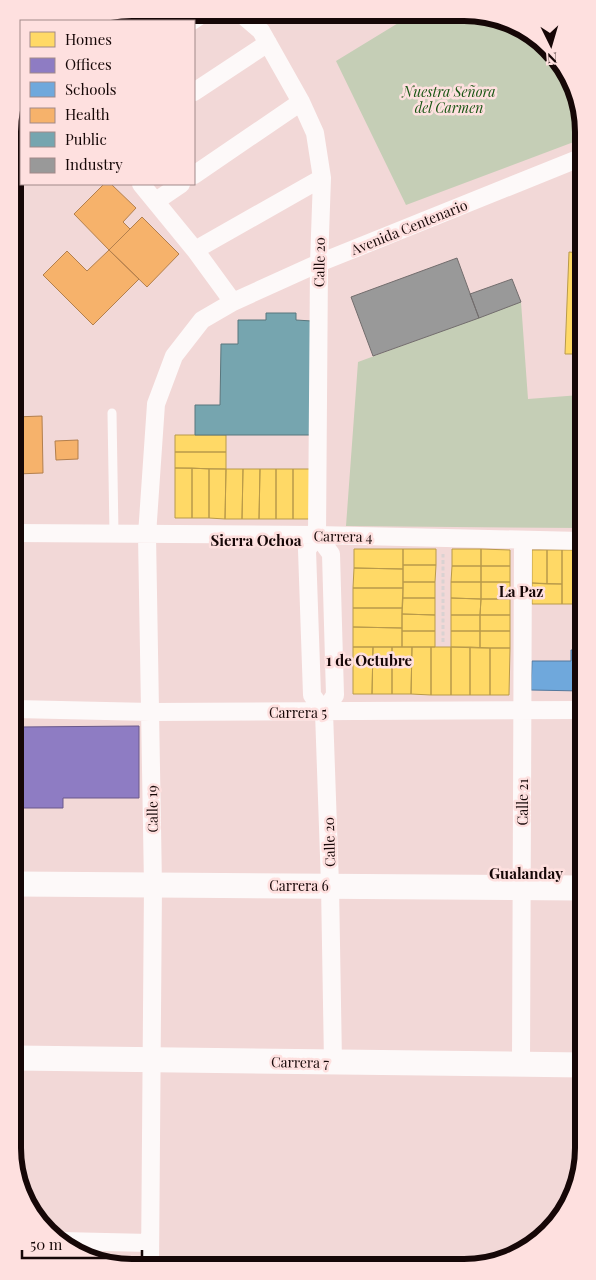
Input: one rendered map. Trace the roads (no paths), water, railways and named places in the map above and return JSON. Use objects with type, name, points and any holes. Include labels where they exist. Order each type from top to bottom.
[{"type":"main road","name":"Carrera 6","points":[[21,884],[575,888]]},
{"type":"main road","name":"Carrera 7","points":[[21,1058],[575,1065]]},
{"type":"street","name":"Calle 20","points":[[249,21],[261,31],[301,102],[315,133],[322,178],[319,263],[317,535],[307,550],[312,695],[324,712],[330,885],[333,1062]]},
{"type":"street","points":[[195,91],[268,43]]},
{"type":"street","points":[[195,174],[301,102]]},
{"type":"street","name":"Avenida Centenario","points":[[174,356],[202,320],[233,302],[319,263],[575,160]]},
{"type":"street","points":[[195,250],[322,178]]},
{"type":"street","points":[[142,185],[195,250],[233,302]]},
{"type":"street","points":[[156,201],[180,185]]},
{"type":"street","name":"Calle 19","points":[[150,1259],[153,885],[147,535],[156,404],[174,356]]},
{"type":"street","name":"Carrera 4","points":[[21,533],[317,535],[575,541]]},
{"type":"street","name":"Calle 20","points":[[317,535],[331,554],[335,695],[324,712]]},
{"type":"street","name":"Calle 21","points":[[521,1063],[523,540]]},
{"type":"street","name":"Carrera 5","points":[[21,709],[151,712],[575,710]]},
{"type":"street","points":[[74,1242],[150,1243]]},
{"type":"lane","points":[[112,413],[114,534]]},
{"type":"district","name":"Sierra Ochoa","points":[[256,540]]},
{"type":"district","name":"La Paz","points":[[521,591]]},
{"type":"district","name":"1 de Octubre","points":[[369,660]]},
{"type":"district","name":"Gualanday","points":[[526,873]]},
{"type":"park label","name":"Nuestra Señora del Carmen","points":[[449,99]]}]
